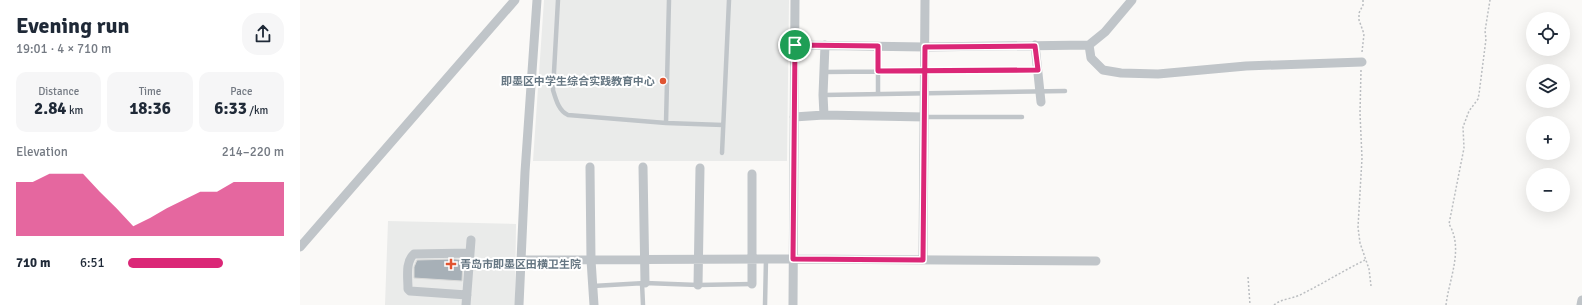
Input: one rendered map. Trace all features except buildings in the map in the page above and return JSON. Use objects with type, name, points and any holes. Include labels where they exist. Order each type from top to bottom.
[{"type":"street","points":[[300,247],[515,0]]},
{"type":"street","points":[[519,305],[525,172],[537,0]]},
{"type":"street","points":[[793,305],[795,0]]},
{"type":"street","points":[[923,260],[925,0]]},
{"type":"street","points":[[795,45],[925,47],[1089,45],[1105,32],[1132,0]]},
{"type":"street","points":[[824,115],[823,95],[825,45]]},
{"type":"street","points":[[1089,45],[1091,58],[1103,70],[1121,73],[1158,74],[1246,66],[1362,62]]},
{"type":"street","points":[[1035,46],[1041,102]]},
{"type":"street","points":[[794,117],[824,115],[925,117]]},
{"type":"street","points":[[590,167],[591,260],[594,305]]},
{"type":"street","points":[[643,167],[643,283]]},
{"type":"street","points":[[698,285],[700,168]]},
{"type":"street","points":[[752,174],[752,284]]},
{"type":"street","points":[[466,305],[471,240]]},
{"type":"street","points":[[467,295],[410,291],[408,289],[408,262],[409,258],[414,254],[470,253]]},
{"type":"street","points":[[521,260],[793,259],[1096,261]]},
{"type":"street","points":[[1582,300],[1582,305]]},
{"type":"lane","points":[[558,0],[553,90],[563,113],[568,116],[666,123],[723,125]]},
{"type":"lane","points":[[666,123],[669,0]]},
{"type":"lane","points":[[722,153],[729,0]]},
{"type":"lane","points":[[878,46],[878,94]]},
{"type":"lane","points":[[824,72],[1038,70]]},
{"type":"lane","points":[[823,95],[1065,91]]},
{"type":"lane","points":[[925,117],[1022,117]]},
{"type":"lane","points":[[765,305],[766,259]]},
{"type":"lane","points":[[593,286],[643,283],[698,285],[752,284]]},
{"type":"lane","points":[[643,283],[643,305]]},
{"type":"path","points":[[1363,0],[1363,5],[1359,13],[1359,20],[1364,34],[1360,113],[1362,158],[1358,228],[1360,243],[1369,269],[1371,286]]},
{"type":"path","points":[[1446,305],[1456,246],[1455,233],[1449,224],[1464,148],[1463,127],[1469,111],[1478,99],[1479,94],[1486,39],[1485,31],[1490,0]]},
{"type":"path","points":[[1274,305],[1278,302],[1298,296],[1366,260]]},
{"type":"path","points":[[1248,277],[1250,305]]},
{"type":"shaded area","name":"即墨区中学生综合实践教育中心","points":[[544,0],[789,0],[787,161],[533,161]]},
{"type":"shaded area","name":"青岛市即墨区田横卫生院","points":[[388,221],[516,224],[515,305],[385,305]]},
{"type":"place","name":"即墨区中学生综合实践教育中心","points":[[663,81]]},
{"type":"place","name":"青岛市即墨区田横卫生院","points":[[451,264]]},
{"type":"route","points":[[795,45],[793,259],[923,260],[925,117],[925,71],[925,47],[1035,46],[1038,70],[981,70],[925,71],[878,71],[878,46],[795,45]]}]
